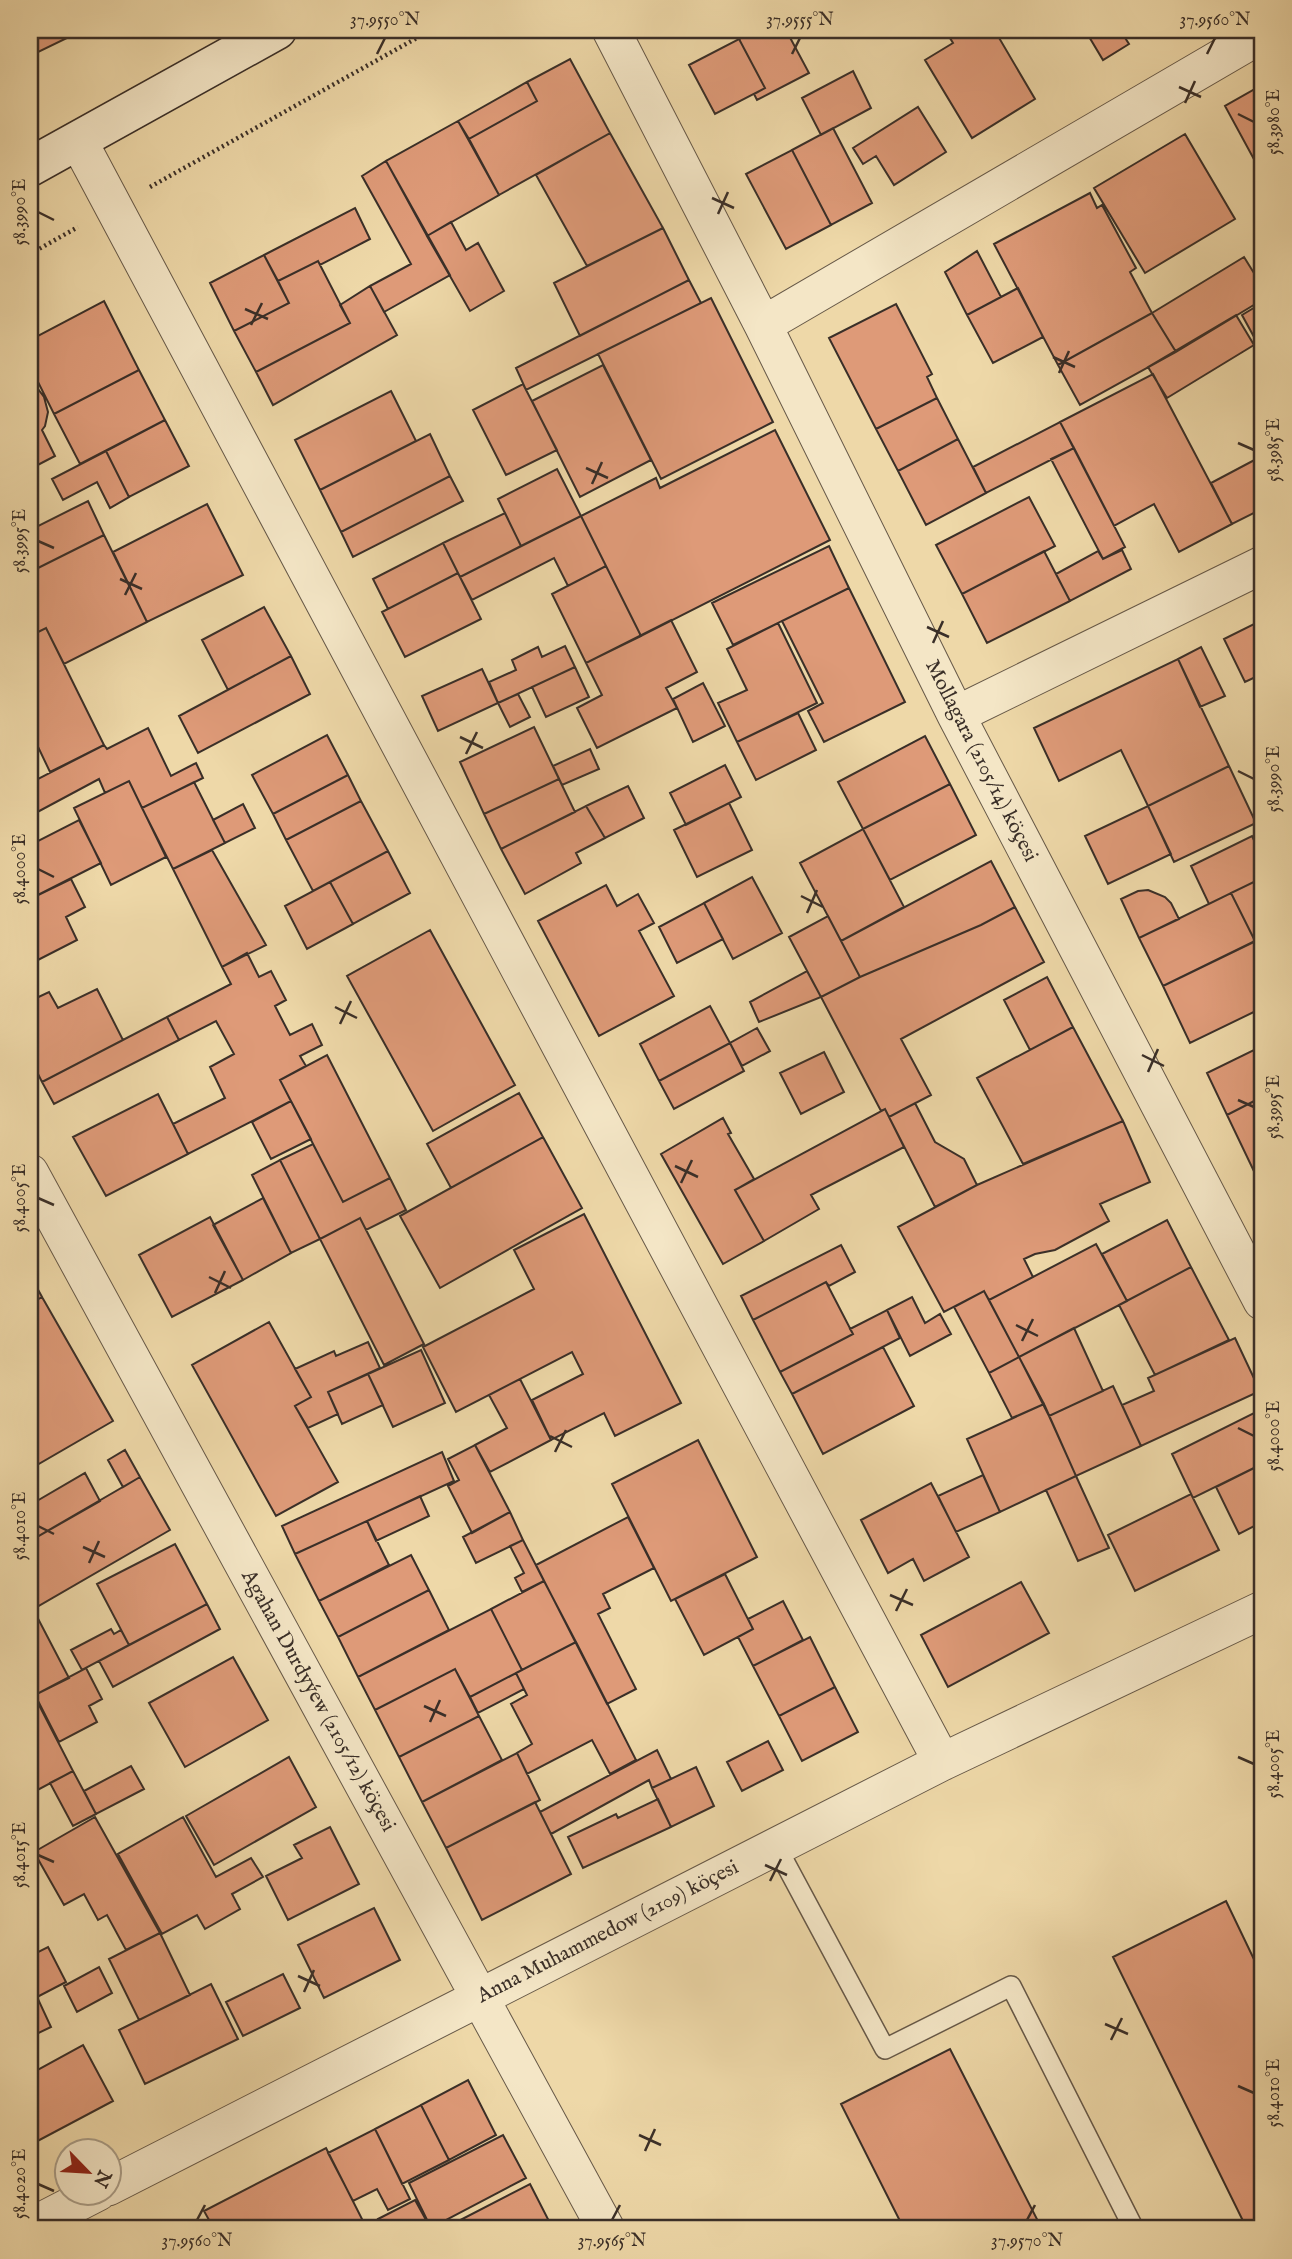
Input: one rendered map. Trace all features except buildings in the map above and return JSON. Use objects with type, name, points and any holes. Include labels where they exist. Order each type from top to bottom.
[{"type":"street","points":[[30,167],[277,30]]},
{"type":"street","name":"Mollagara (2105/14) köçesi","points":[[611,30],[763,325],[956,715],[1262,1301]]},
{"type":"street","points":[[763,325],[1262,34]]},
{"type":"street","points":[[79,142],[942,1762]]},
{"type":"street","points":[[956,715],[1262,565]]},
{"type":"street","name":"Agahan Durdyýew (2105/12) köçesi","points":[[30,1173],[606,2229]]},
{"type":"street","name":"Anna Muhammedow (2109) köçesi","points":[[122,2180],[942,1762],[1262,1610]]},
{"type":"street","points":[[30,2227],[71,2206]]},
{"type":"lane","points":[[776,1846],[885,2049],[1011,1986],[1134,2229]]},
{"type":"path","points":[[30,254],[430,30]]}]
